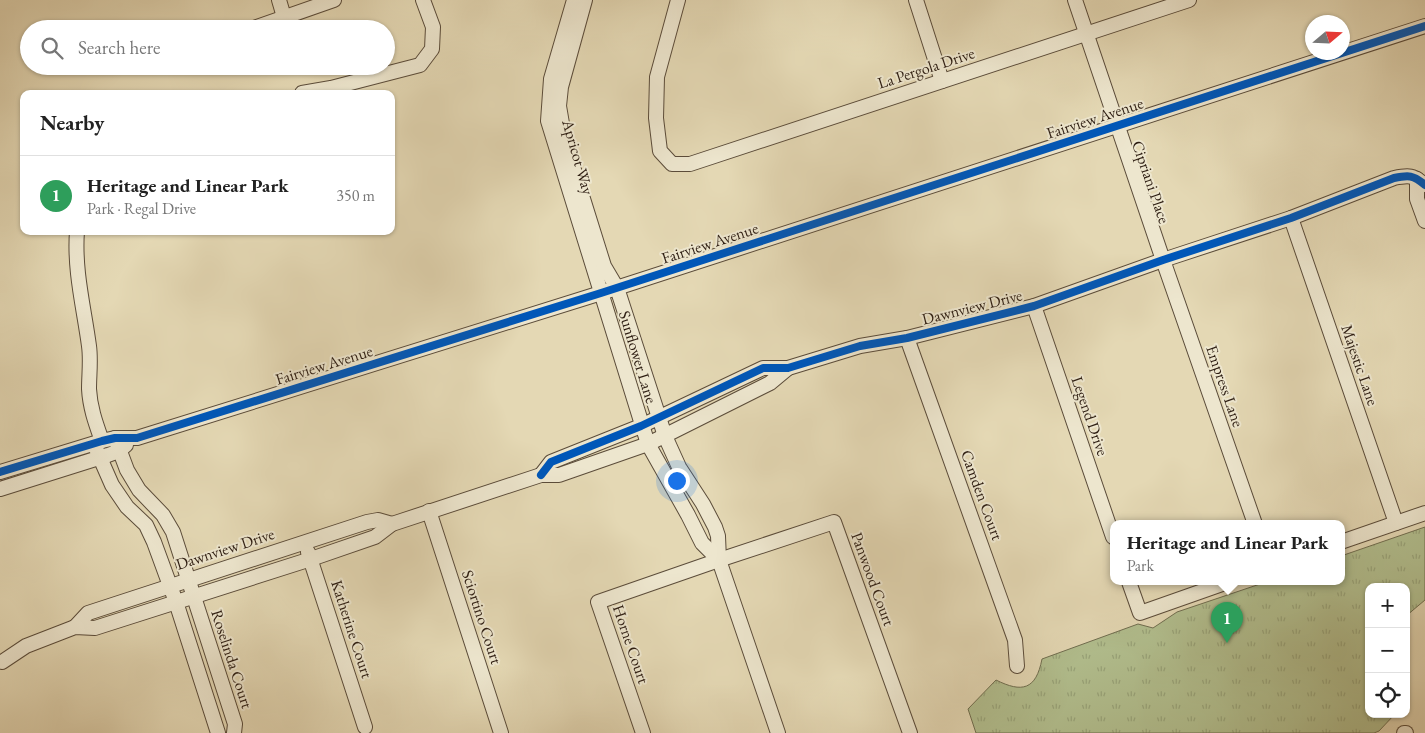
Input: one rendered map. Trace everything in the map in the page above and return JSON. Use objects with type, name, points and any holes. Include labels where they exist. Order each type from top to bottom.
[{"type":"street","points":[[279,0],[284,17]]},
{"type":"street","points":[[276,20],[334,0]]},
{"type":"street","points":[[395,71],[420,65],[432,49],[432,26],[423,0]]},
{"type":"street","name":"Apricot Way","points":[[574,0],[551,79],[548,121],[601,293]]},
{"type":"street","name":"Apricot Way","points":[[585,0],[561,87],[559,106],[565,141],[604,266],[617,288]]},
{"type":"street","name":"La Pergola Drive","points":[[678,0],[657,77],[656,118],[660,151],[672,164],[690,164],[1189,0]]},
{"type":"street","points":[[916,0],[942,81]]},
{"type":"street","name":"Cipriani Place","points":[[1075,0],[1163,260]]},
{"type":"street","name":"Fairview Avenue","points":[[0,472],[137,438],[617,288],[1425,26]]},
{"type":"street","points":[[319,90],[381,75]]},
{"type":"street","name":"Dawnview Drive","points":[[541,475],[551,462],[641,426],[762,368],[788,368],[860,346],[907,338],[1034,306],[1163,260],[1291,218],[1394,178],[1408,175],[1421,182]]},
{"type":"street","points":[[1421,182],[1418,199],[1425,222]]},
{"type":"street","name":"Majestic Lane","points":[[1291,218],[1396,523]]},
{"type":"street","points":[[78,235],[76,247],[78,283],[89,349],[93,415],[108,444],[100,457],[112,485],[127,507],[146,525],[154,542],[176,602],[218,733]]},
{"type":"street","name":"Empress Lane","points":[[1163,260],[1254,520]]},
{"type":"street","name":"Sunflower Lane","points":[[617,288],[665,436],[680,467],[715,527],[718,536],[719,560],[778,733]]},
{"type":"street","name":"Sunflower Lane","points":[[601,293],[648,444],[702,543],[719,560]]},
{"type":"street","name":"Legend Drive","points":[[1034,306],[1110,528]]},
{"type":"street","name":"Camden Court","points":[[907,338],[1015,640],[1017,666]]},
{"type":"street","name":"Dawnview Drive","points":[[2,662],[26,646],[75,627],[95,628],[375,537],[392,524],[429,511],[541,475],[567,473],[648,444],[770,383],[788,368]]},
{"type":"street","name":"Fairview Avenue","points":[[0,490],[100,457],[108,444]]},
{"type":"street","name":"Roselinda Court","points":[[108,444],[140,490],[163,514],[173,532],[235,724],[234,733]]},
{"type":"street","name":"Sciortino Court","points":[[429,511],[501,733]]},
{"type":"street","points":[[1345,541],[1425,513]]},
{"type":"street","name":"Dawnview Drive","points":[[75,627],[88,613],[188,580],[367,522],[378,520],[392,524]]},
{"type":"street","name":"Panwood Court","points":[[719,560],[834,522],[910,733]]},
{"type":"street","name":"Katherine Court","points":[[305,542],[365,727]]},
{"type":"street","name":"Horne Court","points":[[643,733],[598,602],[719,560]]},
{"type":"street","points":[[1130,585],[1140,613],[1219,585]]},
{"type":"green space","points":[[1425,527],[1425,600],[1410,613],[1410,583],[1365,583],[1365,718],[1391,718],[1379,731],[1374,733],[976,733],[968,709],[996,680],[1013,687],[1026,686],[1032,683],[1042,659],[1138,624],[1153,628],[1177,612],[1257,585],[1345,585],[1345,555]]},
{"type":"cycle path","points":[[0,472],[102,441],[115,438],[137,438],[601,293],[1425,26]]},
{"type":"cycle path","points":[[541,475],[551,462],[641,426],[763,368],[788,368],[860,346],[907,338],[1034,306],[1163,260],[1291,218],[1394,178],[1411,177],[1425,185]]},
{"type":"place","name":"Heritage and Linear Park","points":[[1227,643]]}]
